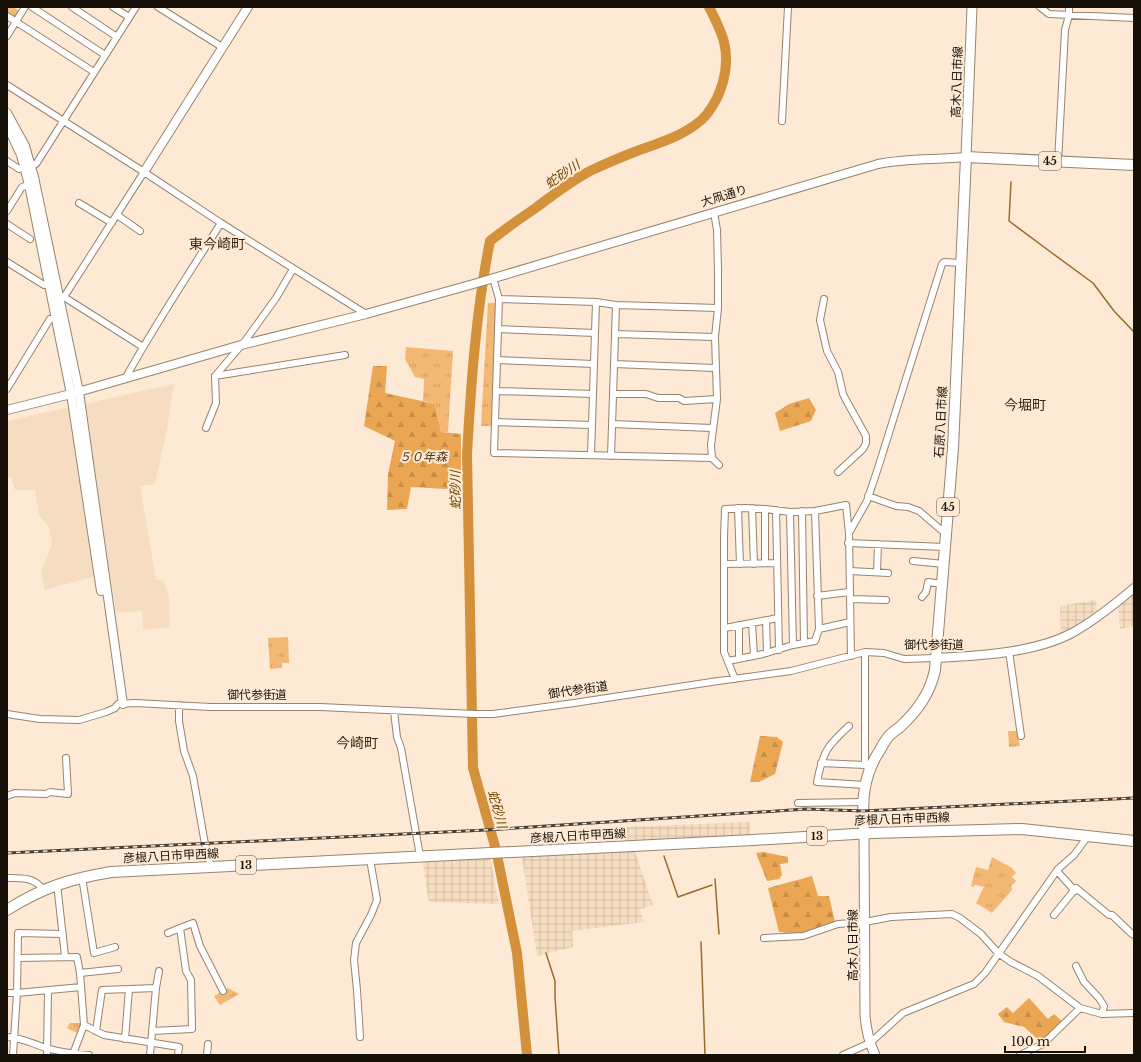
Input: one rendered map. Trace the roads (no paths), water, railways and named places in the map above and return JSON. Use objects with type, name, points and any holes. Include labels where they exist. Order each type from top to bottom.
[{"type":"main road","name":"高木八日市線","points":[[966,157],[972,7]]},
{"type":"main road","name":"45","points":[[966,157],[1134,165]]},
{"type":"main road","name":"石原八日市線","points":[[864,833],[863,802],[867,767],[888,736],[911,716],[925,699],[932,682],[944,564],[953,448],[966,157]]},
{"type":"main road","name":"彦根八日市甲西線","points":[[7,910],[27,898],[57,884],[82,877],[111,872],[864,833],[1022,828],[1134,841]]},
{"type":"main road","name":"高木八日市線","points":[[864,833],[864,1002],[866,1027],[875,1055]]},
{"type":"street","points":[[32,7],[105,55]]},
{"type":"street","points":[[72,7],[117,37]]},
{"type":"street","points":[[113,7],[129,17]]},
{"type":"street","points":[[7,161],[19,169],[36,164],[136,7]]},
{"type":"street","points":[[158,7],[222,47]]},
{"type":"street","points":[[59,299],[112,223],[248,7]]},
{"type":"street","points":[[782,121],[788,7]]},
{"type":"street","points":[[1040,7],[1049,14],[1134,18]]},
{"type":"street","points":[[1058,162],[1065,30],[1069,15],[1069,7]]},
{"type":"street","points":[[7,36],[16,22],[22,8]]},
{"type":"street","points":[[7,16],[94,72]]},
{"type":"street","points":[[7,85],[293,269],[366,314]]},
{"type":"street","points":[[7,113],[25,146],[29,185],[49,284],[59,299],[143,347]]},
{"type":"street","points":[[7,125],[21,155],[34,177],[59,299],[75,393],[120,704]]},
{"type":"street","name":"大凧通り","points":[[7,410],[75,393],[241,345],[366,314],[477,283],[878,164],[888,162],[942,160],[966,157]]},
{"type":"street","points":[[7,211],[22,187],[29,185]]},
{"type":"street","points":[[79,203],[112,223]]},
{"type":"street","points":[[714,212],[718,243],[718,308],[715,337],[716,399],[711,444],[712,458],[718,465]]},
{"type":"street","points":[[117,215],[140,231]]},
{"type":"street","points":[[125,379],[143,347],[221,223]]},
{"type":"street","points":[[7,224],[30,239]]},
{"type":"street","points":[[7,262],[44,285],[49,284]]},
{"type":"street","points":[[849,534],[868,496],[878,468],[942,264],[944,262],[962,263]]},
{"type":"street","points":[[206,428],[216,403],[215,376],[241,345],[276,298],[293,269]]},
{"type":"street","points":[[493,278],[499,299],[494,453],[712,458]]},
{"type":"street","points":[[499,299],[718,308]]},
{"type":"street","points":[[824,299],[820,320],[827,351],[838,372],[843,394],[866,436],[866,443],[863,449],[838,472]]},
{"type":"street","points":[[591,455],[596,302]]},
{"type":"street","points":[[611,456],[616,305]]},
{"type":"street","points":[[7,389],[50,319]]},
{"type":"street","points":[[498,329],[595,333]]},
{"type":"street","points":[[615,334],[715,337]]},
{"type":"street","points":[[215,376],[345,355]]},
{"type":"street","points":[[497,360],[594,364]]},
{"type":"street","points":[[614,364],[715,368]]},
{"type":"street","points":[[496,391],[593,394]]},
{"type":"street","points":[[613,394],[646,394],[658,398],[679,398],[684,401],[716,399]]},
{"type":"street","points":[[495,422],[592,425]]},
{"type":"street","points":[[612,424],[712,428]]},
{"type":"street","points":[[868,496],[896,506],[908,507],[919,511],[946,534]]},
{"type":"street","points":[[735,679],[724,652],[725,509],[752,508],[790,512],[815,511],[846,505],[849,534],[851,656]]},
{"type":"street","points":[[738,508],[740,564]]},
{"type":"street","points":[[752,508],[754,564]]},
{"type":"street","points":[[765,509],[765,563]]},
{"type":"street","points":[[776,510],[779,650]]},
{"type":"street","points":[[802,511],[804,643]]},
{"type":"street","points":[[728,661],[815,641],[819,629],[815,511]]},
{"type":"street","points":[[790,512],[793,645]]},
{"type":"street","points":[[848,543],[945,547]]},
{"type":"street","points":[[877,572],[878,544]]},
{"type":"street","points":[[913,561],[944,564]]},
{"type":"street","points":[[724,564],[777,563]]},
{"type":"street","points":[[850,571],[888,573]]},
{"type":"street","points":[[922,597],[926,592],[928,582],[942,584]]},
{"type":"street","name":"御代参街道","points":[[7,714],[40,719],[79,720],[106,712],[120,704],[135,702],[179,706],[320,707],[493,714],[791,671],[865,652],[884,653],[904,659],[970,657],[1041,645],[1071,633],[1098,616],[1134,588]]},
{"type":"street","points":[[817,596],[850,595],[886,600]]},
{"type":"street","points":[[725,628],[778,618]]},
{"type":"street","points":[[766,620],[766,653]]},
{"type":"street","points":[[819,629],[850,622]]},
{"type":"street","points":[[752,623],[754,656]]},
{"type":"street","points":[[739,625],[739,658]]},
{"type":"street","points":[[1009,651],[1021,736]]},
{"type":"street","points":[[821,763],[867,767],[865,652]]},
{"type":"street","points":[[179,706],[179,721],[184,751],[193,776],[205,844],[211,867]]},
{"type":"street","points":[[394,711],[397,737],[420,856]]},
{"type":"street","points":[[849,726],[825,751],[817,782],[865,785]]},
{"type":"street","points":[[7,796],[15,793],[46,794],[50,792],[68,794],[66,758]]},
{"type":"street","points":[[798,803],[863,802]]},
{"type":"street","points":[[843,1055],[870,1043],[903,1013],[974,984],[985,973],[1057,871],[1074,855],[1088,836]]},
{"type":"street","points":[[360,1037],[354,960],[356,943],[377,900],[370,859]]},
{"type":"street","points":[[1057,871],[1075,890],[1076,888],[1109,915],[1112,915],[1132,934],[1134,934]]},
{"type":"street","points":[[82,877],[94,953],[115,947]]},
{"type":"street","points":[[7,878],[31,880],[39,884],[43,890]]},
{"type":"street","points":[[57,884],[65,956]]},
{"type":"street","points":[[1054,915],[1075,890]]},
{"type":"street","points":[[764,938],[803,936],[838,924],[865,922],[891,917],[952,914],[960,918],[981,934],[998,953],[1038,976],[1080,1008],[1102,1014],[1134,1013]]},
{"type":"street","points":[[168,933],[193,923],[200,946],[223,990]]},
{"type":"street","points":[[152,1031],[192,1029],[191,980],[186,971],[180,928]]},
{"type":"street","points":[[14,1055],[18,993],[18,933],[63,934]]},
{"type":"street","points":[[18,958],[65,956],[77,957],[80,973],[84,1025],[73,1054]]},
{"type":"street","points":[[1076,966],[1084,982],[1099,998],[1104,1006],[1102,1014]]},
{"type":"street","points":[[80,973],[118,969]]},
{"type":"street","points":[[150,1055],[159,971]]},
{"type":"street","points":[[7,993],[81,988]]},
{"type":"street","points":[[96,1030],[102,990],[156,988]]},
{"type":"street","points":[[125,1039],[129,989]]},
{"type":"street","points":[[48,991],[48,1052]]},
{"type":"street","points":[[1021,1055],[1043,1044],[1080,1008]]},
{"type":"street","points":[[84,1025],[104,1035],[179,1047],[178,1055]]},
{"type":"street","points":[[7,1037],[14,1037],[48,1052],[89,1055]]},
{"type":"street","points":[[206,1055],[208,1044]]},
{"type":"waterway","name":"蛇砂川","points":[[527,1055],[517,953],[496,850],[473,768],[467,455],[475,347],[485,267],[490,241],[563,188],[596,168],[675,137],[701,121],[714,103],[720,90],[723,82],[726,61],[726,52],[722,34],[709,7]]},
{"type":"waterway","points":[[1011,182],[1009,221],[1052,253]]},
{"type":"waterway","points":[[1052,253],[1093,283],[1114,311],[1134,332]]},
{"type":"waterway","points":[[664,856],[678,897],[712,885]]},
{"type":"waterway","points":[[715,879],[719,934]]},
{"type":"waterway","points":[[701,942],[705,1055]]},
{"type":"waterway","points":[[546,953],[555,981],[559,1055]]},
{"type":"railway","points":[[7,853],[486,830],[806,809],[863,811],[1134,798]]},
{"type":"district","name":"東今崎町","points":[[217,244]]},
{"type":"district","name":"今堀町","points":[[1025,405]]},
{"type":"district","name":"今崎町","points":[[357,743]]},
{"type":"park label","name":"５０年森","points":[[423,457]]}]
